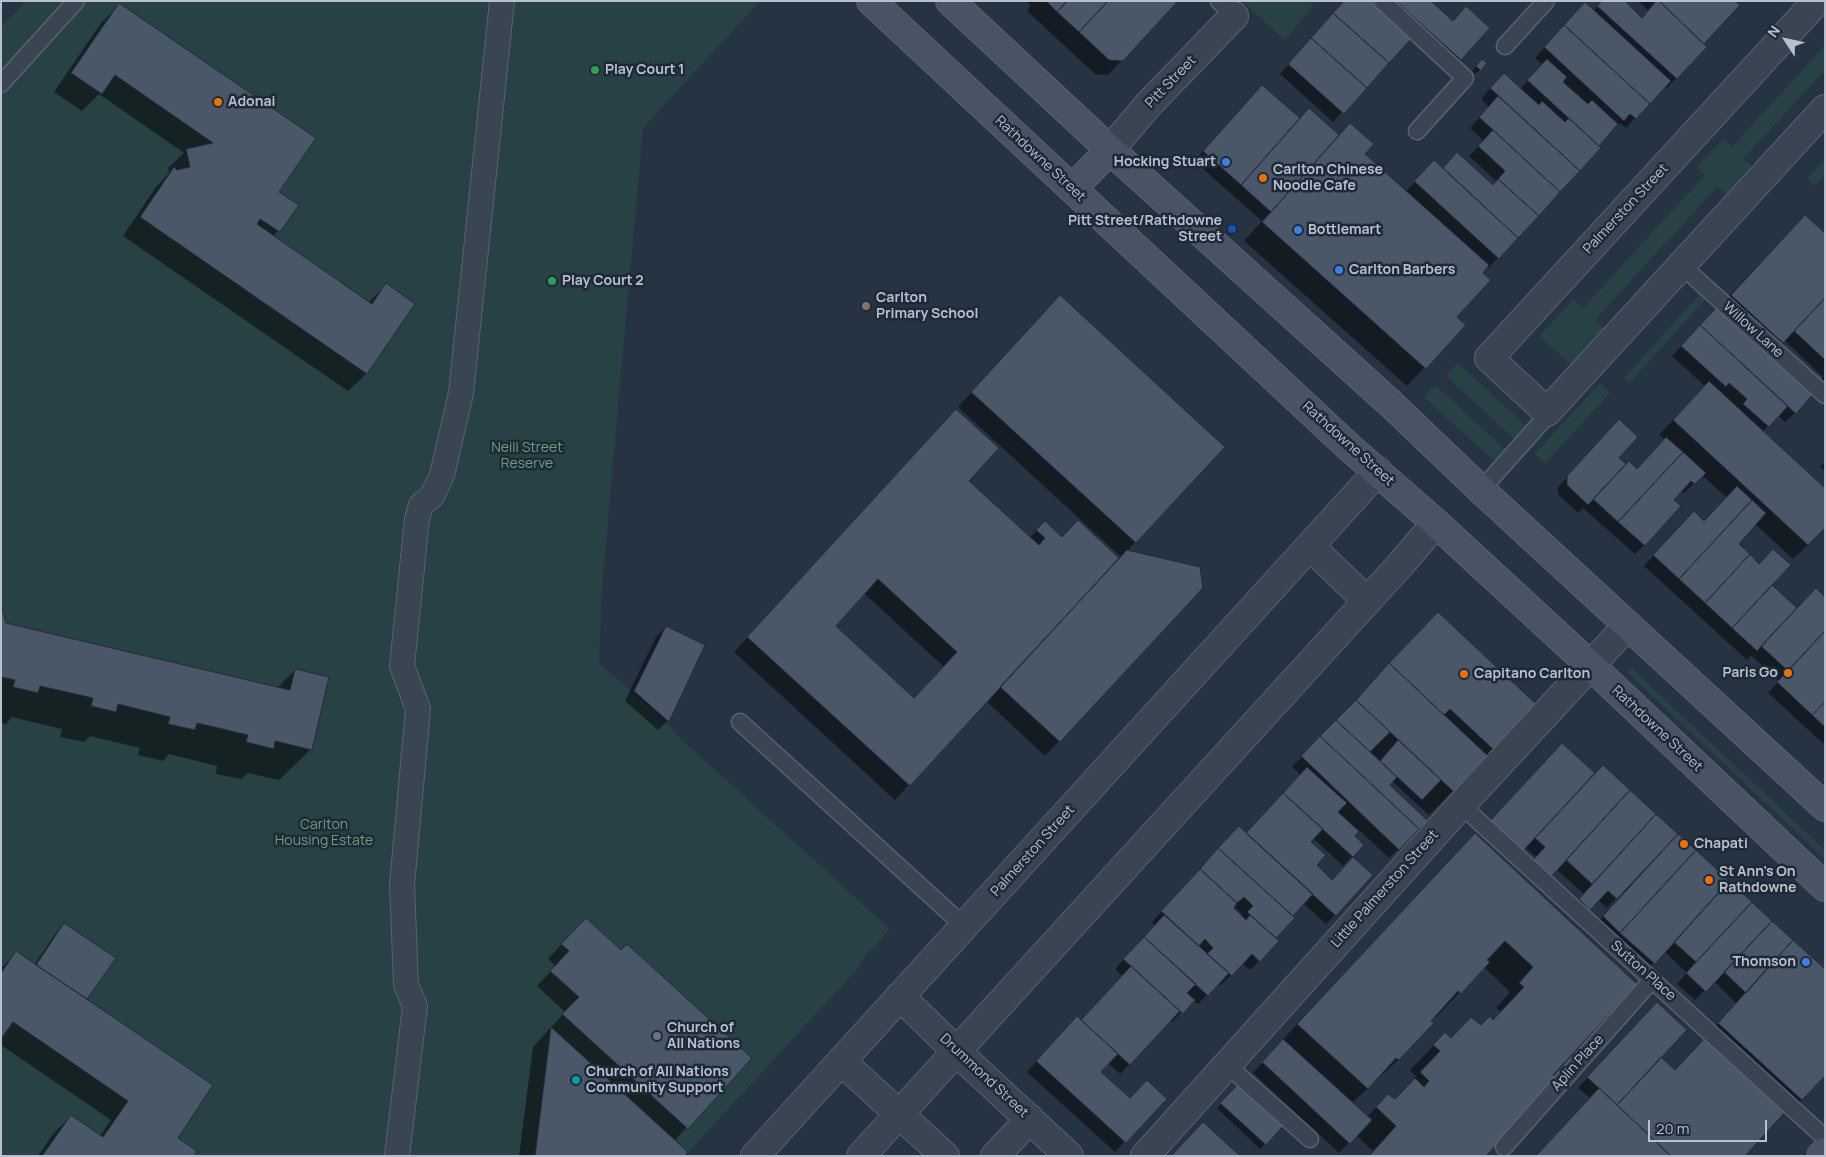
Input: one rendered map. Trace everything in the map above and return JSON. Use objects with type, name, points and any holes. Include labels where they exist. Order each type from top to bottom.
[{"type":"main road","name":"Rathdowne Street","points":[[871,1],[1350,448],[1436,523],[1590,666],[1825,887]]},
{"type":"main road","points":[[950,1],[1110,150],[1391,404],[1481,490],[1825,807]]},
{"type":"main road","points":[[1072,189],[1110,150]]},
{"type":"main road","points":[[1821,1156],[1825,1152]]},
{"type":"street","points":[[397,1156],[414,1006],[406,984],[402,885],[418,709],[402,666],[417,519],[421,506],[432,496],[442,475],[462,393],[502,1]]},
{"type":"street","name":"Palmerston Street","points":[[1548,412],[1489,358],[1817,1]]},
{"type":"street","name":"Pitt Street","points":[[1110,150],[1226,8]]},
{"type":"street","points":[[1548,412],[1825,109]]},
{"type":"street","name":"Palmerston Street","points":[[755,1156],[1378,471]]},
{"type":"street","points":[[861,1156],[1368,601],[1436,523]]},
{"type":"street","points":[[1310,546],[1368,601]]},
{"type":"street","name":"Little Palmerston Street","points":[[1145,1156],[1461,806],[1628,625]]},
{"type":"street","name":"Drummond Street","points":[[900,996],[1069,1156]]},
{"type":"street","points":[[841,1061],[944,1156]]},
{"type":"street","points":[[996,1156],[1030,1119]]},
{"type":"lane","points":[[1,84],[76,1]]},
{"type":"lane","points":[[1382,1],[1465,78],[1417,131]]},
{"type":"lane","points":[[1504,46],[1546,1]]},
{"type":"lane","name":"Willow Lane","points":[[1682,266],[1825,395]]},
{"type":"lane","points":[[1481,490],[1546,418],[1548,412]]},
{"type":"lane","points":[[740,722],[964,926]]},
{"type":"lane","name":"Sutton Place","points":[[1461,806],[1825,1138]]},
{"type":"lane","name":"Aplin Place","points":[[1504,1147],[1652,980]]},
{"type":"lane","points":[[1227,1064],[1310,1139]]},
{"type":"green space","name":"Carlton Housing Estate","points":[[26,1],[760,1],[643,128],[602,587],[599,663],[666,722],[683,741],[890,929],[861,961],[859,967],[685,1156],[1,1156],[1,27]]},
{"type":"green space","points":[[1242,1],[1308,1],[1314,6],[1284,40]]},
{"type":"green space","points":[[1825,45],[1825,70],[1743,159],[1753,167],[1728,195],[1718,186],[1595,320],[1604,328],[1571,364],[1539,336],[1573,299],[1583,308],[1705,175],[1697,167],[1723,139],[1732,147]]},
{"type":"green space","points":[[1825,159],[1825,175],[1815,186],[1807,178]]},
{"type":"green space","points":[[1700,294],[1706,299],[1629,383],[1624,378]]},
{"type":"green space","points":[[1458,363],[1526,426],[1514,439],[1446,376]]},
{"type":"green space","points":[[1600,383],[1610,393],[1545,464],[1534,454]]},
{"type":"green space","points":[[1435,385],[1507,451],[1495,462],[1424,397]]},
{"type":"green space","points":[[1631,668],[1825,850],[1825,859],[1627,672]]},
{"type":"building","points":[[1046,1],[1067,1],[1057,12]]},
{"type":"building","points":[[1067,1],[1108,1],[1079,32],[1057,12]]},
{"type":"building","points":[[1108,1],[1178,1],[1123,61],[1109,60],[1079,32]]},
{"type":"building","points":[[1344,1],[1375,1],[1414,36],[1389,63],[1333,13]]},
{"type":"building","points":[[1396,1],[1431,1],[1453,21],[1466,6],[1490,28],[1461,60]]},
{"type":"building","points":[[1602,1],[1625,1],[1642,18],[1656,1],[1659,1],[1707,47],[1677,79],[1597,6]]},
{"type":"building","points":[[1659,1],[1735,1],[1740,5],[1704,44]]},
{"type":"building","points":[[1585,2],[1671,81],[1650,104],[1564,25]]},
{"type":"building","points":[[119,3],[316,138],[279,192],[299,205],[280,232],[260,219],[257,224],[372,304],[386,283],[415,304],[367,374],[140,217],[174,167],[177,170],[190,167],[186,149],[213,143],[115,75],[102,94],[71,73]]},
{"type":"building","points":[[1333,13],[1389,63],[1367,88],[1311,38]]},
{"type":"building","points":[[1564,25],[1650,104],[1636,119],[1630,114],[1624,121],[1544,47]]},
{"type":"building","points":[[1311,38],[1367,88],[1344,114],[1288,64]]},
{"type":"building","points":[[1482,59],[1487,63],[1481,71],[1476,66]]},
{"type":"building","points":[[1547,59],[1567,77],[1563,82],[1588,104],[1592,100],[1618,124],[1599,146],[1527,80]]},
{"type":"building","points":[[1504,73],[1539,105],[1542,101],[1565,122],[1569,118],[1601,148],[1580,171],[1490,88]]},
{"type":"building","points":[[1262,85],[1300,118],[1241,185],[1203,151]]},
{"type":"building","points":[[1498,96],[1580,171],[1560,192],[1479,117]]},
{"type":"building","points":[[1309,108],[1339,135],[1271,212],[1241,185]]},
{"type":"building","points":[[1350,123],[1374,144],[1365,154],[1489,265],[1483,273],[1491,280],[1457,317],[1466,325],[1426,369],[1262,222]]},
{"type":"building","points":[[1493,130],[1560,192],[1539,216],[1498,179],[1505,171],[1478,146]]},
{"type":"building","points":[[1457,152],[1493,185],[1498,179],[1539,216],[1518,238],[1443,168]]},
{"type":"building","points":[[1434,160],[1518,238],[1499,259],[1414,181]]},
{"type":"building","points":[[1805,215],[1825,233],[1825,298],[1783,343],[1731,295]]},
{"type":"building","points":[[1060,295],[1225,447],[1136,543],[971,392]]},
{"type":"building","points":[[1825,298],[1825,360],[1794,331]]},
{"type":"building","points":[[1718,306],[1813,394],[1796,414],[1700,325]]},
{"type":"building","points":[[1700,325],[1788,406],[1769,427],[1743,404],[1747,399],[1729,383],[1726,387],[1681,346]]},
{"type":"building","points":[[1709,381],[1825,488],[1825,528],[1808,545],[1673,420]]},
{"type":"building","points":[[956,409],[999,448],[969,481],[1039,545],[1045,538],[1036,530],[1045,521],[1062,537],[1078,520],[1119,558],[910,786],[747,637]],"holes":[[[878,579],[957,652],[914,698],[836,626]]]},
{"type":"building","points":[[1619,419],[1638,437],[1619,458],[1626,464],[1588,505],[1567,485],[1567,476]]},
{"type":"building","points":[[1666,437],[1683,452],[1618,522],[1593,499],[1629,461],[1637,469]]},
{"type":"building","points":[[1683,452],[1706,473],[1695,484],[1691,481],[1674,500],[1681,506],[1645,546],[1618,522]]},
{"type":"building","points":[[1737,486],[1752,500],[1679,579],[1653,555],[1694,511],[1704,521]]},
{"type":"building","points":[[1752,500],[1766,513],[1739,544],[1750,554],[1705,603],[1679,579]]},
{"type":"building","points":[[1773,549],[1791,565],[1732,628],[1705,603],[1750,554],[1759,564]]},
{"type":"building","points":[[1127,550],[1200,567],[1203,588],[1060,742],[1000,687]]},
{"type":"building","points":[[1772,585],[1797,608],[1757,651],[1732,628]]},
{"type":"building","points":[[1816,588],[1825,597],[1825,631],[1788,671],[1761,646]]},
{"type":"building","points":[[1,606],[6,623],[290,690],[295,669],[329,677],[312,750],[275,741],[274,749],[246,742],[248,735],[197,723],[195,730],[168,724],[170,717],[118,704],[116,712],[91,706],[93,698],[40,686],[38,693],[13,687],[15,680],[1,677]]},
{"type":"building","points":[[1438,612],[1537,705],[1495,751],[1450,709],[1444,715],[1389,663]]},
{"type":"building","points":[[666,626],[705,645],[669,722],[634,691]]},
{"type":"building","points":[[1825,631],[1825,702],[1812,715],[1777,682]]},
{"type":"building","points":[[1389,663],[1488,756],[1454,792],[1356,700]]},
{"type":"building","points":[[1356,700],[1390,732],[1370,752],[1336,720]]},
{"type":"building","points":[[1825,702],[1825,727],[1812,715]]},
{"type":"building","points":[[1336,720],[1397,777],[1390,785],[1428,821],[1419,829],[1320,736]]},
{"type":"building","points":[[1320,736],[1419,829],[1399,850],[1301,756]]},
{"type":"building","points":[[1398,740],[1441,780],[1422,800],[1380,761]]},
{"type":"building","points":[[1562,743],[1595,773],[1522,852],[1489,822]]},
{"type":"building","points":[[1603,765],[1630,790],[1550,878],[1532,861],[1545,847],[1535,838]]},
{"type":"building","points":[[1307,767],[1347,803],[1338,812],[1359,831],[1355,836],[1364,845],[1353,857],[1283,793]]},
{"type":"building","points":[[1630,790],[1656,814],[1592,884],[1566,860]]},
{"type":"building","points":[[1283,793],[1323,829],[1311,842],[1326,855],[1317,865],[1332,880],[1353,857],[1373,875],[1336,916],[1246,833]]},
{"type":"building","points":[[1656,814],[1678,834],[1617,899],[1608,891],[1590,910],[1579,899]]},
{"type":"building","points":[[1239,826],[1313,894],[1293,916],[1218,848]]},
{"type":"building","points":[[1475,833],[1637,984],[1553,1075],[1557,1079],[1486,1156],[1369,1156],[1396,1126],[1376,1107],[1388,1094],[1395,1099],[1415,1078],[1424,1087],[1429,1081],[1420,1072],[1440,1051],[1433,1045],[1445,1032],[1451,1038],[1471,1017],[1481,1025],[1490,1016],[1493,1020],[1524,987],[1519,983],[1533,967],[1505,941],[1487,960],[1490,962],[1461,994],[1458,991],[1431,1021],[1434,1023],[1399,1060],[1396,1058],[1368,1089],[1297,1024]]},
{"type":"building","points":[[1678,834],[1696,850],[1620,933],[1603,916]]},
{"type":"building","points":[[1218,848],[1295,918],[1276,938],[1247,912],[1253,906],[1244,897],[1237,903],[1200,869]]},
{"type":"building","points":[[1696,850],[1729,881],[1655,964],[1620,933]]},
{"type":"building","points":[[1200,869],[1237,903],[1234,908],[1246,920],[1250,915],[1279,941],[1260,962],[1252,954],[1232,976],[1207,954],[1213,948],[1205,939],[1199,946],[1161,911]]},
{"type":"building","points":[[1729,881],[1752,902],[1696,962],[1674,942]]},
{"type":"building","points":[[1752,902],[1772,921],[1706,992],[1686,973]]},
{"type":"building","points":[[1164,915],[1229,973],[1208,996],[1144,937]]},
{"type":"building","name":"Church of All Nations","points":[[586,918],[621,950],[627,944],[752,1058],[688,1129],[562,1014],[579,997],[550,971],[569,951],[561,944]]},
{"type":"building","points":[[1772,921],[1793,940],[1746,993],[1724,972]]},
{"type":"building","points":[[64,923],[116,958],[87,999],[36,965]]},
{"type":"building","points":[[1144,937],[1196,984],[1187,993],[1195,1000],[1183,1014],[1123,959]]},
{"type":"building","points":[[1793,940],[1825,969],[1825,1076],[1802,1100],[1718,1023]]},
{"type":"building","points":[[16,951],[213,1085],[178,1138],[197,1151],[194,1156],[42,1156],[71,1115],[103,1137],[128,1101],[13,1022],[1,1039],[1,973]]},
{"type":"building","points":[[1131,966],[1180,1011],[1130,1065],[1081,1020]]},
{"type":"building","points":[[1657,1002],[1687,1030],[1617,1105],[1587,1077]]},
{"type":"building","points":[[1077,1016],[1118,1054],[1101,1072],[1130,1098],[1147,1080],[1167,1099],[1126,1143],[1036,1061]]},
{"type":"building","name":"Church of All Nations Community Support","points":[[551,1027],[688,1152],[685,1156],[535,1156]]},
{"type":"building","points":[[1706,1037],[1786,1111],[1745,1156],[1671,1156],[1617,1105],[1661,1057],[1675,1070]]},
{"type":"building","points":[[1283,1039],[1372,1120],[1350,1144],[1262,1062]]},
{"type":"building","points":[[1238,1084],[1283,1126],[1266,1145],[1220,1103]]},
{"type":"building","points":[[1599,1088],[1671,1156],[1536,1156]]},
{"type":"building","points":[[1203,1122],[1240,1156],[1171,1156]]},
{"type":"place","name":"Play Court 1","points":[[595,70]]},
{"type":"place","name":"Adonai","points":[[218,102]]},
{"type":"place","name":"Hocking Stuart","points":[[1226,162]]},
{"type":"place","name":"Carlton Chinese Noodle Cafe","points":[[1263,178]]},
{"type":"place","name":"Pitt Street/Rathdowne Street","points":[[1232,229]]},
{"type":"place","name":"Bottlemart","points":[[1298,230]]},
{"type":"place","name":"Carlton Barbers","points":[[1339,270]]},
{"type":"place","name":"Play Court 2","points":[[552,281]]},
{"type":"place","name":"Carlton Primary School","points":[[866,306]]},
{"type":"place","name":"Paris Go","points":[[1788,673]]},
{"type":"place","name":"Capitano Carlton","points":[[1464,674]]},
{"type":"place","name":"Chapati","points":[[1684,844]]},
{"type":"place","name":"St Ann's On Rathdowne","points":[[1709,880]]},
{"type":"place","name":"Thomson","points":[[1806,962]]},
{"type":"place","name":"Church of All Nations","points":[[657,1036]]},
{"type":"place","name":"Church of All Nations Community Support","points":[[576,1080]]},
{"type":"park label","name":"Neill Street Reserve","points":[[527,456]]}]
